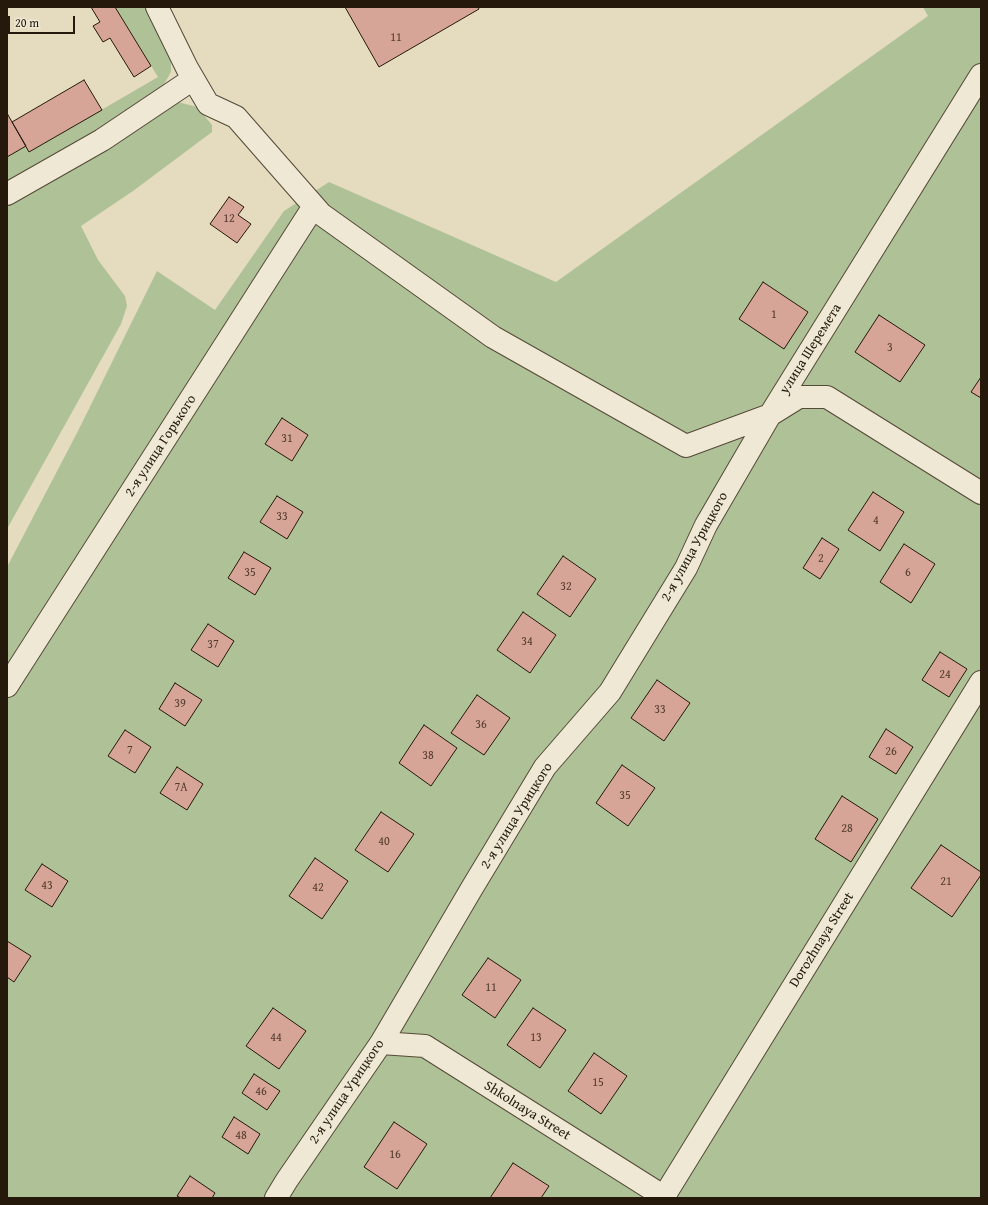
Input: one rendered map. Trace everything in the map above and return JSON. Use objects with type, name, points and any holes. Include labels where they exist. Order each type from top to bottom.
[{"type":"street","points":[[157,7],[193,79],[208,104],[236,117],[321,214],[493,337],[686,446],[770,415]]},
{"type":"street","name":"улица Шеремета","points":[[770,415],[981,75]]},
{"type":"street","points":[[7,194],[102,140],[193,79]]},
{"type":"street","name":"2-я улица Горького","points":[[7,686],[314,206]]},
{"type":"street","name":"улица Шеремета","points":[[770,415],[799,397],[827,398],[981,493]]},
{"type":"street","name":"2-я улица Урицкого","points":[[276,1198],[381,1042],[472,888],[546,767],[610,692],[682,575],[706,525],[770,415]]},
{"type":"street","name":"Dorozhnaya Street","points":[[664,1198],[981,682]]},
{"type":"street","name":"Shkolnaya Street","points":[[381,1042],[425,1046],[664,1198]]},
{"type":"green space","points":[[115,7],[149,7],[171,53],[171,72],[160,91],[7,187],[7,157],[26,146],[29,152],[158,77]]},
{"type":"green space","points":[[923,7],[981,7],[981,1198],[7,1198],[7,567],[78,431],[157,271],[215,310],[284,211],[329,182],[556,282],[928,16]]},
{"type":"green space","points":[[178,102],[197,107],[212,125],[212,132],[133,191],[81,226],[98,260],[125,296],[127,306],[121,324],[7,529],[7,204]]},
{"type":"building","points":[[91,7],[115,7],[151,66],[134,77],[110,38],[103,42],[93,26],[100,22]]},
{"type":"building","points":[[345,7],[478,7],[479,9],[379,67]]},
{"type":"building","points":[[84,80],[102,110],[29,152],[12,122]]},
{"type":"building","points":[[8,115],[26,146],[7,157],[7,116]]},
{"type":"building","points":[[229,197],[244,207],[238,215],[251,224],[237,243],[210,224]]},
{"type":"building","points":[[763,282],[808,312],[784,349],[739,319]]},
{"type":"building","points":[[879,315],[925,345],[900,382],[855,352]]},
{"type":"building","points":[[981,377],[981,398],[971,392]]},
{"type":"building","points":[[282,418],[308,435],[292,461],[265,444]]},
{"type":"building","points":[[873,492],[904,512],[880,551],[848,530]]},
{"type":"building","points":[[277,496],[303,512],[287,539],[260,522]]},
{"type":"building","points":[[822,538],[839,549],[820,579],[803,568]]},
{"type":"building","points":[[904,544],[935,564],[911,603],[880,582]]},
{"type":"building","points":[[244,552],[271,568],[255,595],[228,578]]},
{"type":"building","points":[[563,556],[596,579],[570,617],[537,594]]},
{"type":"building","points":[[523,612],[556,635],[530,673],[497,650]]},
{"type":"building","points":[[208,624],[234,641],[218,667],[191,650]]},
{"type":"building","points":[[940,652],[967,669],[949,697],[922,680]]},
{"type":"building","points":[[657,680],[690,703],[664,741],[631,718]]},
{"type":"building","points":[[175,683],[202,700],[185,726],[159,709]]},
{"type":"building","points":[[477,695],[510,718],[484,755],[451,733]]},
{"type":"building","points":[[424,725],[457,748],[431,786],[399,763]]},
{"type":"building","points":[[886,729],[913,747],[896,774],[869,757]]},
{"type":"building","points":[[125,730],[151,747],[135,773],[108,756]]},
{"type":"building","points":[[622,765],[655,788],[628,826],[596,803]]},
{"type":"building","points":[[177,767],[203,784],[187,810],[160,793]]},
{"type":"building","points":[[842,796],[878,819],[851,862],[815,839]]},
{"type":"building","points":[[381,812],[414,834],[388,872],[355,850]]},
{"type":"building","points":[[941,845],[981,872],[981,875],[952,917],[911,888]]},
{"type":"building","points":[[315,858],[348,881],[322,919],[289,896]]},
{"type":"building","points":[[42,864],[68,881],[52,907],[25,890]]},
{"type":"building","points":[[7,941],[31,956],[14,982],[7,977]]},
{"type":"building","points":[[488,958],[521,980],[495,1018],[462,995]]},
{"type":"building","points":[[273,1008],[306,1031],[279,1069],[246,1046]]},
{"type":"building","points":[[533,1008],[566,1030],[540,1068],[507,1045]]},
{"type":"building","points":[[594,1053],[627,1076],[601,1114],[568,1091]]},
{"type":"building","points":[[254,1074],[280,1091],[267,1110],[242,1093]]},
{"type":"building","points":[[234,1117],[260,1134],[248,1154],[222,1137]]},
{"type":"building","points":[[394,1122],[427,1144],[397,1189],[364,1167]]},
{"type":"building","points":[[513,1163],[549,1186],[541,1198],[490,1198]]},
{"type":"building","points":[[190,1176],[215,1193],[212,1198],[181,1198],[177,1196]]}]
